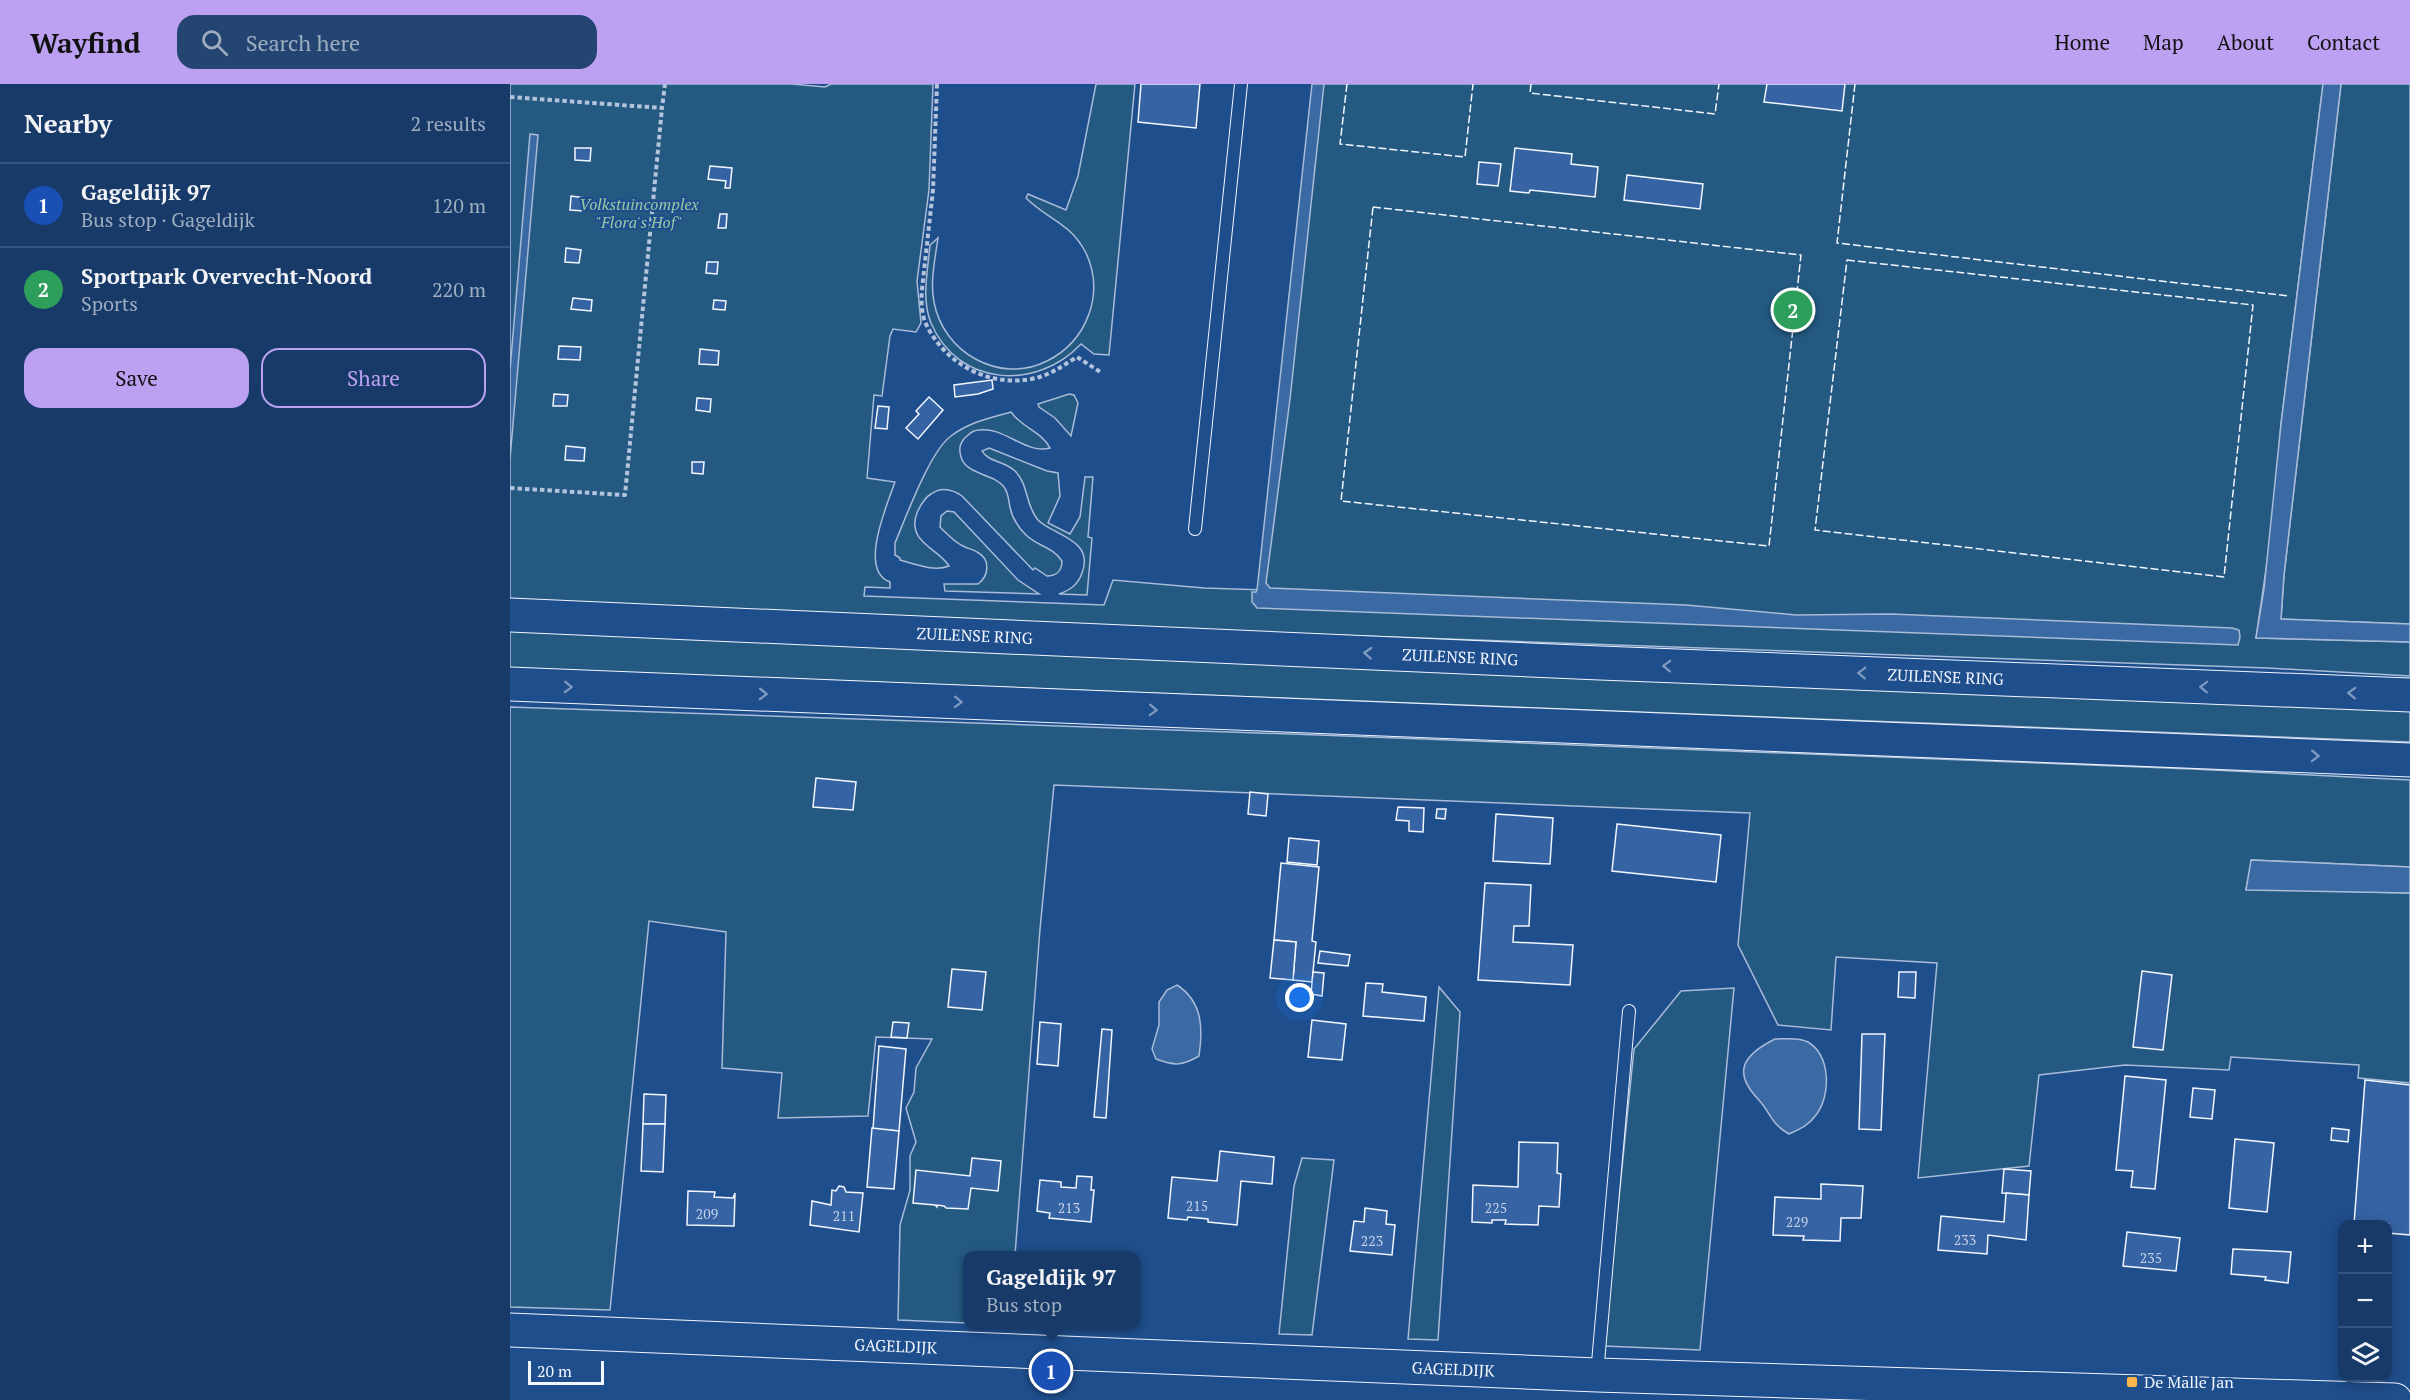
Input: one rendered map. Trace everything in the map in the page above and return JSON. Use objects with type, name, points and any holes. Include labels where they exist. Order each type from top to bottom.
[{"type":"main road","name":"ZUILENSE RING","points":[[510,615],[1600,663],[2410,695]]},
{"type":"main road","points":[[510,684],[2410,760]]},
{"type":"main road","name":"GAGELDIJK","points":[[510,1330],[1597,1375],[2395,1400]]},
{"type":"lane","points":[[1195,529],[1241,84]]},
{"type":"lane","points":[[1597,1375],[1629,1011]]},
{"type":"path","points":[[510,488],[625,495],[665,84]]},
{"type":"path","points":[[938,84],[933,190],[921,304],[926,325],[942,348],[956,362],[969,371],[1002,381],[1031,379],[1050,373],[1077,357],[1102,374]]},
{"type":"path","points":[[510,97],[662,108]]},
{"type":"green space","name":"Volkstuincomplex \"Flora's Hof\"","points":[[510,84],[792,84],[825,87],[831,84],[933,84],[929,190],[917,281],[921,323],[916,332],[893,329],[890,336],[882,396],[874,395],[867,478],[895,482],[881,521],[875,552],[876,565],[881,575],[890,582],[890,588],[865,587],[864,596],[1104,605],[1113,580],[1204,588],[1265,590],[1313,84],[2323,84],[2281,424],[2272,528],[2256,638],[2410,642],[2410,676],[2268,668],[1110,627],[510,603]]},
{"type":"green space","points":[[1096,84],[1135,84],[1109,355],[1094,354],[1081,344],[1063,359],[1043,370],[1021,375],[1000,375],[979,370],[960,360],[943,344],[931,323],[926,304],[930,245],[938,238],[933,287],[939,320],[961,349],[993,366],[1010,369],[1029,367],[1047,361],[1073,341],[1089,315],[1093,300],[1094,284],[1086,253],[1073,234],[1026,198],[1028,194],[1066,210],[1078,176]]},
{"type":"green space","points":[[2341,84],[2410,84],[2410,624],[2281,619],[2284,575]]},
{"type":"green space","points":[[1069,394],[1074,395],[1078,403],[1071,436],[1038,404]]},
{"type":"green space","points":[[1011,412],[1020,422],[1042,438],[1050,448],[1032,448],[997,432],[977,430],[961,443],[962,460],[972,470],[999,482],[1004,487],[1008,494],[1012,515],[1018,526],[1030,539],[1058,556],[1062,561],[1060,570],[1056,574],[1047,576],[1035,568],[1033,570],[962,496],[947,489],[935,492],[922,502],[915,523],[919,538],[949,566],[931,568],[900,560],[895,555],[895,543],[919,485],[943,444],[965,427]]},
{"type":"green space","points":[[989,448],[1047,471],[1058,473],[1060,496],[1048,523],[1070,534],[1080,517],[1085,477],[1093,477],[1088,537],[1092,538],[1087,595],[1059,594],[1067,591],[1078,581],[1084,562],[1083,552],[1070,539],[1038,520],[1031,508],[1023,482],[1011,468],[985,455],[982,451]]},
{"type":"green space","points":[[947,511],[954,512],[1018,580],[1039,594],[945,591],[944,584],[978,584],[982,581],[987,568],[982,555],[951,538],[940,527],[941,516]]},
{"type":"green space","points":[[510,631],[2410,704],[2410,742],[510,668]]},
{"type":"green space","points":[[510,707],[1346,736],[2193,769],[2410,780],[2410,867],[2252,860],[2246,889],[2410,893],[2410,1083],[2358,1078],[2359,1065],[2231,1057],[2229,1070],[2125,1065],[2039,1075],[2029,1166],[1918,1178],[1937,963],[1836,957],[1831,1030],[1778,1025],[1738,945],[1750,813],[1054,785],[1040,929],[1015,1251],[963,1251],[963,1323],[898,1320],[900,1225],[910,1190],[910,1156],[916,1142],[906,1108],[914,1092],[916,1068],[932,1039],[876,1037],[868,1116],[778,1118],[782,1073],[722,1068],[726,932],[649,921],[610,1310],[510,1307]]},
{"type":"green space","points":[[1439,987],[1460,1012],[1438,1340],[1408,1339]]},
{"type":"green space","points":[[1734,988],[1700,1350],[1604,1346],[1634,1049],[1681,991]]},
{"type":"green space","points":[[1302,1158],[1334,1160],[1312,1335],[1279,1334],[1294,1186]]},
{"type":"shaded area","points":[[1312,84],[1324,84],[1290,399],[1266,583],[1270,588],[1686,605],[1796,615],[1891,614],[2232,628],[2239,630],[2238,645],[1257,608],[1252,602],[1252,592],[1257,590]]},
{"type":"shaded area","points":[[2323,84],[2341,84],[2284,575],[2281,619],[2410,624],[2410,642],[2256,638],[2264,589],[2281,424]]},
{"type":"shaded area","points":[[530,134],[538,135],[510,459],[510,370]]},
{"type":"shaded area","points":[[2251,860],[2410,867],[2410,893],[2246,890]]},
{"type":"shaded area","points":[[1177,985],[1192,999],[1201,1026],[1199,1056],[1178,1064],[1156,1059],[1152,1049],[1159,1025],[1159,1002],[1167,990]]},
{"type":"shaded area","points":[[1775,1039],[1796,1039],[1808,1042],[1816,1048],[1825,1066],[1826,1087],[1821,1107],[1807,1124],[1789,1134],[1775,1122],[1745,1080],[1745,1064],[1749,1057]]},
{"type":"building","points":[[1141,84],[1200,84],[1196,128],[1138,122]]},
{"type":"building","points":[[1767,84],[1845,84],[1842,111],[1764,102]]},
{"type":"building","points":[[575,148],[591,148],[590,161],[575,160]]},
{"type":"building","points":[[1515,148],[1572,154],[1571,164],[1598,167],[1595,197],[1530,190],[1529,193],[1510,191]]},
{"type":"building","points":[[1479,162],[1501,164],[1498,186],[1477,184]]},
{"type":"building","points":[[710,166],[732,168],[730,188],[725,188],[726,181],[708,179]]},
{"type":"building","points":[[1627,175],[1703,184],[1700,209],[1624,200]]},
{"type":"building","points":[[571,196],[585,198],[584,211],[570,210]]},
{"type":"building","points":[[720,214],[727,214],[726,228],[718,228]]},
{"type":"building","points":[[566,248],[581,250],[579,263],[565,262]]},
{"type":"building","points":[[707,262],[718,262],[717,274],[706,273]]},
{"type":"building","points":[[573,298],[592,300],[591,311],[571,309]]},
{"type":"building","points":[[714,300],[726,301],[725,310],[713,309]]},
{"type":"building","points":[[559,346],[581,347],[580,360],[558,359]]},
{"type":"building","points":[[700,349],[719,351],[718,365],[699,364]]},
{"type":"building","points":[[992,380],[993,389],[978,394],[955,397],[954,385]]},
{"type":"building","points":[[554,394],[568,395],[567,406],[553,406]]},
{"type":"building","points":[[929,397],[943,410],[918,439],[906,428],[919,414],[916,411]]},
{"type":"building","points":[[697,398],[711,399],[710,412],[696,410]]},
{"type":"building","points":[[878,406],[889,407],[887,429],[875,428]]},
{"type":"building","points":[[566,446],[585,448],[584,461],[565,460]]},
{"type":"building","points":[[692,462],[704,462],[703,474],[692,473]]},
{"type":"building","points":[[816,778],[856,782],[853,810],[813,807]]},
{"type":"building","points":[[1250,792],[1268,794],[1266,816],[1248,814]]},
{"type":"building","points":[[1398,807],[1424,808],[1423,832],[1409,831],[1409,821],[1396,820]]},
{"type":"building","points":[[1437,809],[1446,809],[1445,819],[1436,818]]},
{"type":"building","points":[[1496,814],[1553,818],[1550,864],[1493,861]]},
{"type":"building","points":[[1617,824],[1721,835],[1716,882],[1612,871]]},
{"type":"building","points":[[1289,838],[1319,841],[1317,865],[1287,862]]},
{"type":"building","points":[[1281,863],[1319,867],[1312,941],[1316,942],[1312,982],[1293,980],[1296,942],[1274,940]]},
{"type":"building","points":[[1485,883],[1531,885],[1529,926],[1514,926],[1513,942],[1573,945],[1570,985],[1478,980]]},
{"type":"building","points":[[1274,940],[1296,942],[1293,980],[1270,978]]},
{"type":"building","points":[[1320,951],[1350,955],[1348,966],[1318,963]]},
{"type":"building","points":[[952,969],[986,972],[982,1010],[948,1007]]},
{"type":"building","points":[[2142,971],[2172,975],[2163,1050],[2133,1047]]},
{"type":"building","points":[[1313,972],[1324,973],[1322,996],[1311,994]]},
{"type":"building","points":[[1899,972],[1916,972],[1915,998],[1898,997]]},
{"type":"building","points":[[1366,983],[1383,984],[1382,992],[1426,997],[1424,1021],[1363,1016]]},
{"type":"building","points":[[1312,1020],[1346,1024],[1342,1060],[1308,1057]]},
{"type":"building","points":[[893,1022],[909,1023],[907,1038],[891,1037]]},
{"type":"building","points":[[1040,1022],[1061,1024],[1058,1066],[1037,1064]]},
{"type":"building","points":[[1102,1029],[1112,1030],[1106,1118],[1094,1117]]},
{"type":"building","points":[[1862,1034],[1885,1034],[1881,1130],[1859,1129]]},
{"type":"building","points":[[879,1046],[906,1049],[899,1131],[873,1129]]},
{"type":"building","points":[[2125,1076],[2166,1080],[2155,1189],[2131,1187],[2133,1171],[2116,1170]]},
{"type":"building","points":[[2365,1080],[2410,1085],[2410,1235],[2392,1233],[2392,1220],[2354,1220]]},
{"type":"building","points":[[2193,1088],[2215,1090],[2212,1119],[2190,1117]]},
{"type":"building","points":[[644,1094],[666,1095],[665,1124],[643,1124]]},
{"type":"building","points":[[643,1124],[665,1124],[663,1172],[641,1171]]},
{"type":"building","points":[[872,1128],[899,1131],[894,1189],[867,1187]]},
{"type":"building","points":[[2332,1128],[2349,1130],[2348,1142],[2331,1140]]},
{"type":"building","points":[[2235,1139],[2274,1143],[2267,1212],[2229,1208]]},
{"type":"building","points":[[1519,1142],[1558,1143],[1557,1173],[1561,1174],[1559,1207],[1539,1206],[1538,1225],[1505,1224],[1506,1220],[1492,1220],[1492,1223],[1472,1222],[1473,1185],[1518,1187]]},
{"type":"building","points":[[1220,1151],[1274,1157],[1272,1184],[1241,1181],[1237,1225],[1208,1222],[1208,1219],[1168,1218],[1172,1177],[1217,1181]]},
{"type":"building","points":[[972,1158],[1001,1161],[998,1191],[971,1188],[968,1209],[913,1203],[916,1170],[970,1176]]},
{"type":"building","points":[[2004,1169],[2031,1171],[2029,1195],[2002,1193]]},
{"type":"building","points":[[1077,1176],[1092,1177],[1091,1190],[1094,1190],[1091,1222],[1049,1218],[1050,1213],[1037,1211],[1040,1180],[1061,1182],[1061,1187],[1076,1188]]},
{"type":"building","points":[[1821,1184],[1863,1186],[1861,1218],[1841,1218],[1840,1241],[1803,1240],[1804,1236],[1773,1235],[1775,1197],[1821,1199]]},
{"type":"building","points":[[839,1186],[844,1187],[846,1192],[863,1193],[859,1232],[810,1225],[812,1201],[831,1205],[832,1190],[836,1191]]},
{"type":"building","points":[[688,1191],[715,1192],[714,1197],[733,1198],[735,1193],[734,1226],[687,1225]]},
{"type":"building","points":[[2006,1193],[2029,1195],[2026,1240],[1988,1235],[1987,1254],[1938,1250],[1941,1216],[2004,1222]]},
{"type":"building","points":[[1365,1208],[1387,1211],[1386,1224],[1395,1225],[1392,1255],[1350,1251],[1354,1221],[1364,1222]]},
{"type":"building","points":[[2127,1232],[2180,1238],[2176,1271],[2123,1266]]},
{"type":"building","points":[[2233,1249],[2291,1252],[2288,1283],[2265,1280],[2266,1277],[2231,1274]]},
{"type":"fence","points":[[1347,84],[1340,144],[1465,157],[1473,84]]},
{"type":"fence","points":[[1531,84],[1530,93],[1715,114],[1719,84]]},
{"type":"fence","points":[[1855,84],[1837,243],[2289,296]]},
{"type":"fence","points":[[1373,207],[1801,255],[1769,546],[1341,501],[1373,207]]},
{"type":"fence","points":[[1847,260],[2253,305],[2224,577],[1815,530],[1847,260]]},
{"type":"place","name":"Sportpark Overvecht-Noord","points":[[1793,310]]},
{"type":"place","name":"Gageldijk 97","points":[[1051,1371]]},
{"type":"place","name":"De Malle Jan","points":[[2132,1382]]}]
